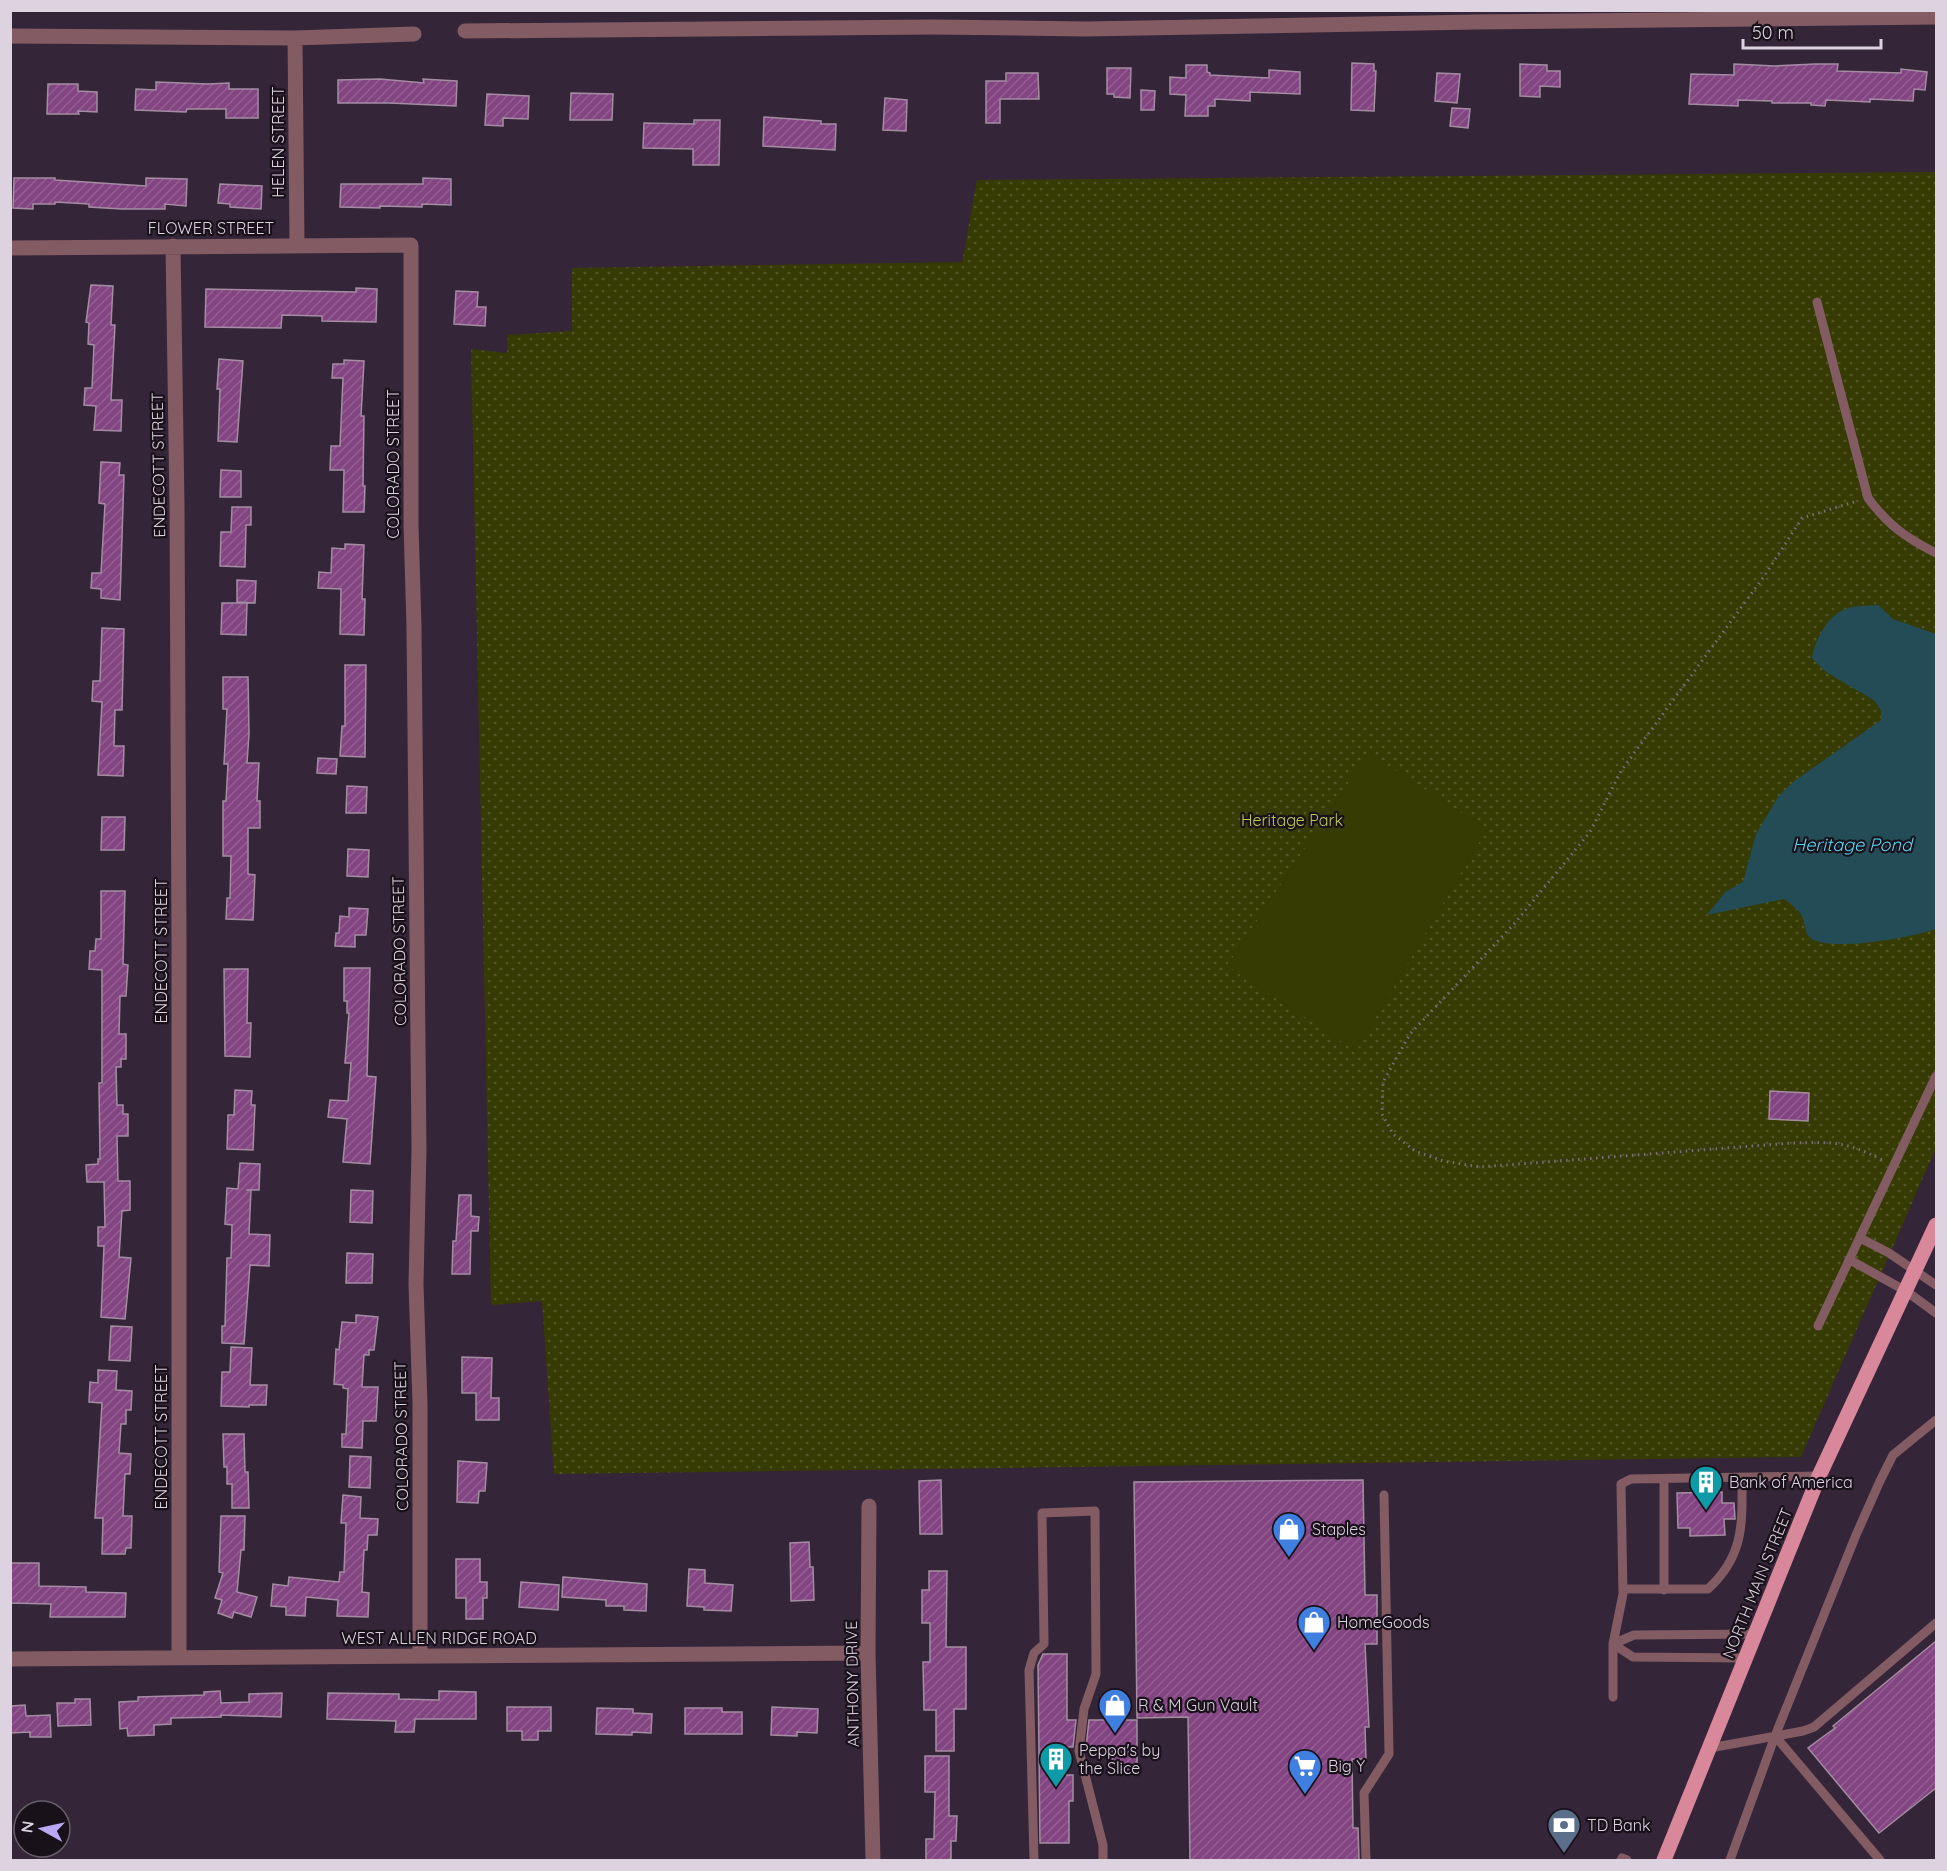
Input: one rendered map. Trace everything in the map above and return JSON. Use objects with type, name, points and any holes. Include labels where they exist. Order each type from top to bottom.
[{"type":"main road","name":"NORTH MAIN STREET","points":[[1664,1860],[1819,1476],[1936,1224]]},
{"type":"street","points":[[465,31],[933,27],[1085,29],[1476,16],[1936,17]]},
{"type":"street","points":[[10,36],[295,38],[414,34]]},
{"type":"street","name":"HELEN STREET","points":[[295,38],[297,245]]},
{"type":"street","name":"FLOWER STREET","points":[[10,248],[411,245]]},
{"type":"street","name":"COLORADO STREET","points":[[411,245],[411,525],[419,1092],[416,1284],[420,1404],[420,1656]]},
{"type":"street","name":"ENDECOTT STREET","points":[[173,246],[179,905],[179,1657]]},
{"type":"street","name":"ANTHONY DRIVE","points":[[869,1506],[868,1653],[873,1860]]},
{"type":"street","name":"WEST ALLEN RIDGE ROAD","points":[[10,1659],[868,1653]]},
{"type":"lane","points":[[1817,302],[1868,498],[1895,530],[1936,553]]},
{"type":"lane","points":[[1818,1326],[1936,1076]]},
{"type":"lane","points":[[1860,1238],[1890,1253],[1936,1285]]},
{"type":"lane","points":[[1850,1260],[1906,1291],[1936,1313]]},
{"type":"lane","points":[[1730,1860],[1775,1736],[1856,1535],[1893,1455],[1936,1420]]},
{"type":"lane","points":[[1613,1697],[1613,1644],[1623,1589],[1620,1484],[1630,1479],[1819,1476]]},
{"type":"lane","points":[[1623,1589],[1708,1589],[1718,1580],[1739,1544],[1742,1528],[1742,1478]]},
{"type":"lane","points":[[1664,1479],[1664,1590]]},
{"type":"lane","points":[[1366,1860],[1364,1793],[1389,1754],[1384,1495]]},
{"type":"lane","points":[[1034,1860],[1029,1670],[1034,1653],[1044,1644],[1042,1513],[1095,1511],[1096,1674],[1084,1709],[1079,1751],[1103,1845],[1103,1860]]},
{"type":"lane","points":[[1710,1748],[1814,1727],[1936,1623]]},
{"type":"lane","points":[[1613,1644],[1634,1635],[1756,1634]]},
{"type":"lane","points":[[1613,1644],[1633,1657],[1746,1658]]},
{"type":"lane","points":[[1775,1736],[1881,1860]]},
{"type":"lane","points":[[1621,1860],[1622,1858],[1627,1860]]},
{"type":"path","points":[[1868,498],[1802,518],[1765,575],[1621,771],[1590,832],[1514,924],[1410,1034],[1383,1082],[1382,1114],[1394,1134],[1415,1151],[1443,1161],[1480,1167],[1792,1143],[1835,1142],[1858,1147],[1894,1166]]},
{"type":"green space","name":"Heritage Park","points":[[1936,172],[1936,1148],[1801,1457],[554,1474],[542,1301],[491,1305],[471,349],[507,353],[508,335],[572,331],[572,268],[962,262],[977,180]]},
{"type":"green space","points":[[1368,753],[1487,829],[1356,1051],[1227,966]]},
{"type":"water","name":"Heritage Pond","points":[[1878,605],[1893,619],[1936,634],[1936,929],[1873,942],[1837,944],[1822,943],[1809,937],[1800,913],[1784,899],[1707,915],[1725,892],[1743,882],[1756,834],[1778,797],[1793,782],[1881,720],[1881,711],[1875,701],[1826,672],[1812,658],[1822,631],[1837,613],[1851,607]]},
{"type":"building","points":[[1352,63],[1374,64],[1374,71],[1376,71],[1374,111],[1351,110]]},
{"type":"building","points":[[1520,64],[1547,65],[1547,71],[1560,71],[1560,87],[1540,86],[1540,97],[1520,96]]},
{"type":"building","points":[[1734,64],[1775,66],[1838,64],[1837,71],[1901,73],[1901,69],[1927,72],[1925,90],[1914,89],[1913,101],[1826,100],[1825,106],[1811,105],[1811,103],[1738,100],[1738,106],[1689,104],[1691,74],[1734,75]]},
{"type":"building","points":[[1186,65],[1207,65],[1207,72],[1210,75],[1269,78],[1269,70],[1300,72],[1300,94],[1250,92],[1250,101],[1215,99],[1215,106],[1208,106],[1208,116],[1185,116],[1186,95],[1170,94],[1170,77],[1186,78]]},
{"type":"building","points":[[1107,68],[1131,68],[1130,98],[1107,94]]},
{"type":"building","points":[[1006,73],[1038,73],[1039,99],[1000,99],[1000,123],[986,123],[986,81],[1006,81]]},
{"type":"building","points":[[1437,73],[1460,74],[1457,103],[1435,101]]},
{"type":"building","points":[[380,79],[424,83],[423,79],[457,81],[456,106],[338,103],[338,80]]},
{"type":"building","points":[[156,82],[229,83],[229,89],[258,89],[258,118],[226,118],[226,109],[187,109],[186,112],[135,110],[136,89],[156,90]]},
{"type":"building","points":[[48,84],[78,84],[78,91],[97,92],[97,112],[47,114]]},
{"type":"building","points":[[1141,90],[1155,91],[1154,110],[1141,110]]},
{"type":"building","points":[[571,93],[613,94],[612,120],[570,120]]},
{"type":"building","points":[[487,94],[529,96],[528,119],[503,118],[503,126],[485,125]]},
{"type":"building","points":[[885,98],[907,100],[906,131],[883,130]]},
{"type":"building","points":[[1452,108],[1470,109],[1468,128],[1450,126]]},
{"type":"building","points":[[764,117],[836,124],[835,150],[763,146]]},
{"type":"building","points":[[694,120],[720,120],[719,165],[693,165],[693,149],[643,148],[644,123],[694,124]]},
{"type":"building","points":[[14,178],[55,178],[55,180],[146,186],[146,178],[187,179],[186,206],[165,204],[165,209],[122,209],[55,202],[55,204],[33,204],[33,209],[13,208]]},
{"type":"building","points":[[423,178],[451,179],[451,205],[340,207],[341,184],[423,184]]},
{"type":"building","points":[[220,184],[262,186],[261,209],[230,207],[230,204],[218,203]]},
{"type":"building","points":[[91,285],[113,286],[111,325],[115,325],[111,400],[122,400],[121,431],[94,430],[96,406],[84,405],[85,388],[92,388],[94,345],[88,344],[89,323],[86,322]]},
{"type":"building","points":[[356,288],[377,289],[376,322],[322,321],[322,316],[282,315],[281,328],[205,327],[206,289],[356,292]]},
{"type":"building","points":[[456,291],[478,292],[477,307],[486,307],[485,326],[454,324]]},
{"type":"building","points":[[219,359],[243,361],[237,442],[218,441]]},
{"type":"building","points":[[344,360],[364,361],[361,416],[364,416],[364,512],[343,512],[344,470],[330,470],[331,446],[340,446],[343,378],[332,378],[333,364],[344,364]]},
{"type":"building","points":[[101,462],[120,463],[119,475],[124,475],[120,600],[101,598],[101,589],[91,588],[92,573],[101,573],[105,504],[99,503]]},
{"type":"building","points":[[221,470],[241,471],[241,497],[220,497]]},
{"type":"building","points":[[232,507],[251,507],[251,525],[246,525],[245,567],[220,566],[221,532],[231,532]]},
{"type":"building","points":[[345,544],[364,545],[362,599],[365,599],[364,635],[340,634],[341,589],[318,588],[319,572],[331,573],[332,548],[345,549]]},
{"type":"building","points":[[237,580],[256,581],[255,603],[237,602]]},
{"type":"building","points":[[222,603],[247,603],[246,635],[221,634]]},
{"type":"building","points":[[102,628],[124,629],[122,710],[115,710],[114,746],[124,746],[123,776],[98,775],[102,702],[92,701],[93,681],[100,681]]},
{"type":"building","points":[[345,665],[366,665],[365,757],[340,756],[342,726],[345,726]]},
{"type":"building","points":[[223,677],[248,677],[247,763],[259,763],[257,801],[260,801],[260,828],[248,828],[248,874],[255,875],[253,920],[226,919],[227,898],[230,898],[231,856],[223,856],[223,801],[226,801],[228,764],[224,764],[227,709],[223,709]]},
{"type":"building","points":[[318,758],[337,759],[336,774],[317,773]]},
{"type":"building","points":[[347,786],[367,787],[366,813],[346,813]]},
{"type":"building","points":[[102,817],[125,817],[124,850],[101,850]]},
{"type":"building","points":[[348,849],[369,850],[368,877],[347,876]]},
{"type":"building","points":[[101,891],[125,891],[123,964],[128,965],[126,996],[120,996],[119,1034],[126,1034],[126,1059],[121,1059],[121,1067],[116,1067],[117,1105],[123,1105],[123,1114],[128,1114],[128,1136],[117,1136],[118,1181],[130,1181],[130,1210],[122,1211],[119,1257],[131,1258],[125,1319],[101,1317],[104,1246],[98,1246],[98,1227],[105,1227],[104,1182],[87,1182],[86,1165],[98,1164],[98,1159],[100,1159],[99,1083],[102,1083],[102,970],[89,969],[90,951],[95,951],[96,939],[101,939]]},
{"type":"building","points":[[349,908],[368,909],[366,935],[355,935],[355,947],[335,946],[336,933],[339,933],[340,916],[349,917]]},
{"type":"building","points":[[344,968],[370,968],[367,1076],[376,1077],[370,1164],[343,1162],[347,1119],[328,1117],[330,1100],[348,1101],[351,1063],[345,1063],[349,1013],[347,1013],[347,1001],[344,1001]]},
{"type":"building","points":[[224,969],[248,969],[247,1023],[251,1023],[250,1057],[225,1056]]},
{"type":"building","points":[[235,1090],[252,1091],[251,1105],[255,1105],[253,1150],[227,1149],[228,1115],[234,1115]]},
{"type":"building","points":[[1770,1091],[1809,1093],[1808,1121],[1769,1119]]},
{"type":"building","points":[[240,1163],[260,1164],[259,1190],[251,1190],[249,1234],[270,1235],[269,1266],[250,1265],[244,1344],[222,1343],[222,1326],[225,1326],[227,1258],[231,1258],[232,1225],[225,1224],[227,1188],[238,1189]]},
{"type":"building","points":[[351,1190],[373,1191],[372,1223],[350,1222]]},
{"type":"building","points":[[459,1195],[471,1195],[471,1216],[479,1217],[478,1231],[471,1231],[470,1274],[452,1274],[453,1241],[456,1241]]},
{"type":"building","points":[[347,1253],[373,1254],[372,1283],[346,1283]]},
{"type":"building","points":[[356,1315],[378,1317],[374,1350],[369,1350],[369,1355],[364,1355],[362,1387],[378,1387],[376,1421],[363,1421],[362,1448],[342,1447],[342,1434],[346,1434],[348,1389],[343,1388],[343,1385],[334,1384],[336,1349],[339,1350],[342,1322],[356,1323]]},
{"type":"building","points":[[111,1326],[132,1327],[130,1361],[109,1360]]},
{"type":"building","points":[[231,1347],[252,1348],[250,1385],[267,1385],[266,1405],[221,1406],[222,1372],[230,1372]]},
{"type":"building","points":[[462,1357],[492,1358],[491,1398],[499,1398],[499,1420],[476,1420],[476,1393],[462,1393]]},
{"type":"building","points":[[98,1370],[117,1371],[116,1390],[132,1391],[131,1410],[126,1410],[126,1424],[121,1424],[119,1453],[131,1454],[130,1474],[125,1474],[123,1516],[132,1516],[131,1548],[126,1548],[125,1554],[102,1554],[103,1518],[95,1518],[102,1403],[89,1402],[90,1382],[98,1383]]},
{"type":"building","points":[[223,1434],[244,1434],[249,1508],[232,1508],[232,1484],[227,1484],[227,1467],[224,1467]]},
{"type":"building","points":[[350,1456],[371,1457],[370,1488],[349,1487]]},
{"type":"building","points":[[458,1461],[487,1463],[485,1491],[479,1491],[478,1503],[457,1502]]},
{"type":"building","points":[[941,1480],[942,1534],[920,1534],[919,1481]]},
{"type":"building","points":[[1363,1480],[1365,1595],[1377,1595],[1377,1644],[1365,1644],[1369,1727],[1365,1727],[1366,1759],[1352,1759],[1353,1828],[1358,1828],[1359,1860],[1190,1860],[1188,1717],[1137,1718],[1134,1482]]},
{"type":"building","name":"Bank of America","points":[[1722,1492],[1722,1503],[1734,1503],[1735,1519],[1724,1519],[1725,1535],[1690,1536],[1690,1528],[1678,1528],[1677,1493]]},
{"type":"building","points":[[343,1495],[361,1497],[360,1518],[378,1519],[377,1535],[368,1535],[367,1550],[364,1550],[362,1592],[369,1593],[368,1617],[337,1616],[338,1600],[306,1597],[305,1616],[286,1615],[286,1607],[271,1606],[273,1584],[288,1586],[289,1577],[339,1582],[340,1572],[344,1572],[346,1523],[341,1523]]},
{"type":"building","points":[[221,1516],[245,1516],[244,1550],[241,1550],[237,1592],[257,1597],[251,1617],[234,1612],[232,1618],[218,1613],[222,1600],[215,1598],[223,1573],[219,1572]]},
{"type":"building","points":[[809,1542],[810,1567],[813,1567],[814,1600],[791,1601],[790,1543]]},
{"type":"building","points":[[456,1559],[480,1559],[480,1582],[487,1582],[487,1598],[483,1598],[483,1619],[466,1619],[466,1598],[456,1598]]},
{"type":"building","points":[[10,1563],[39,1563],[39,1586],[86,1587],[86,1592],[126,1593],[125,1617],[50,1617],[51,1604],[10,1603]]},
{"type":"building","points":[[689,1569],[705,1570],[705,1583],[733,1585],[731,1611],[704,1610],[704,1607],[687,1606]]},
{"type":"building","points":[[929,1571],[947,1571],[946,1647],[966,1647],[966,1709],[954,1709],[954,1751],[936,1751],[936,1710],[924,1710],[923,1662],[930,1662],[930,1623],[922,1623],[922,1590],[929,1590]]},
{"type":"building","points":[[563,1577],[647,1584],[646,1611],[624,1610],[624,1606],[606,1606],[606,1600],[562,1597]]},
{"type":"building","points":[[521,1582],[559,1585],[558,1610],[519,1607]]},
{"type":"building","points":[[1936,1641],[1936,1788],[1879,1833],[1808,1748],[1835,1728],[1833,1726]]},
{"type":"building","points":[[1043,1654],[1067,1654],[1067,1720],[1076,1720],[1073,1747],[1066,1747],[1066,1775],[1073,1775],[1073,1801],[1069,1801],[1069,1843],[1040,1843],[1038,1665]]},
{"type":"building","points":[[220,1691],[221,1703],[249,1702],[249,1694],[282,1693],[281,1717],[221,1715],[221,1717],[171,1718],[171,1724],[154,1725],[154,1735],[128,1736],[127,1728],[120,1729],[119,1702],[138,1701],[138,1697],[204,1695],[204,1692]]},
{"type":"building","points":[[439,1691],[476,1692],[476,1719],[415,1719],[414,1732],[395,1732],[396,1721],[327,1719],[328,1693],[399,1694],[399,1699],[439,1700]]},
{"type":"building","points":[[75,1699],[90,1699],[91,1725],[58,1726],[57,1703],[75,1703]]},
{"type":"building","points":[[25,1705],[26,1716],[50,1715],[51,1737],[30,1737],[30,1732],[10,1733],[11,1706]]},
{"type":"building","points":[[507,1707],[551,1707],[551,1731],[538,1731],[538,1740],[522,1740],[522,1731],[507,1731]]},
{"type":"building","points":[[772,1707],[818,1709],[817,1733],[797,1732],[797,1736],[771,1735]]},
{"type":"building","points":[[597,1708],[633,1709],[633,1713],[652,1714],[651,1733],[596,1734]]},
{"type":"building","points":[[685,1708],[722,1708],[722,1712],[742,1712],[742,1734],[685,1734]]},
{"type":"building","name":"R & M Gun Vault","points":[[1089,1720],[1137,1720],[1137,1773],[1112,1773],[1112,1747],[1086,1747]]},
{"type":"building","points":[[925,1756],[949,1756],[949,1816],[957,1816],[956,1841],[951,1841],[951,1860],[926,1860],[926,1839],[934,1839],[935,1792],[925,1792]]},
{"type":"place","name":"Bank of America","points":[[1706,1511]]},
{"type":"place","name":"Staples","points":[[1289,1558]]},
{"type":"place","name":"HomeGoods","points":[[1314,1651]]},
{"type":"place","name":"R & M Gun Vault","points":[[1115,1734]]},
{"type":"place","name":"Peppa's by the Slice","points":[[1056,1788]]},
{"type":"place","name":"Big Y","points":[[1305,1795]]},
{"type":"place","name":"TD Bank","points":[[1564,1854]]}]
